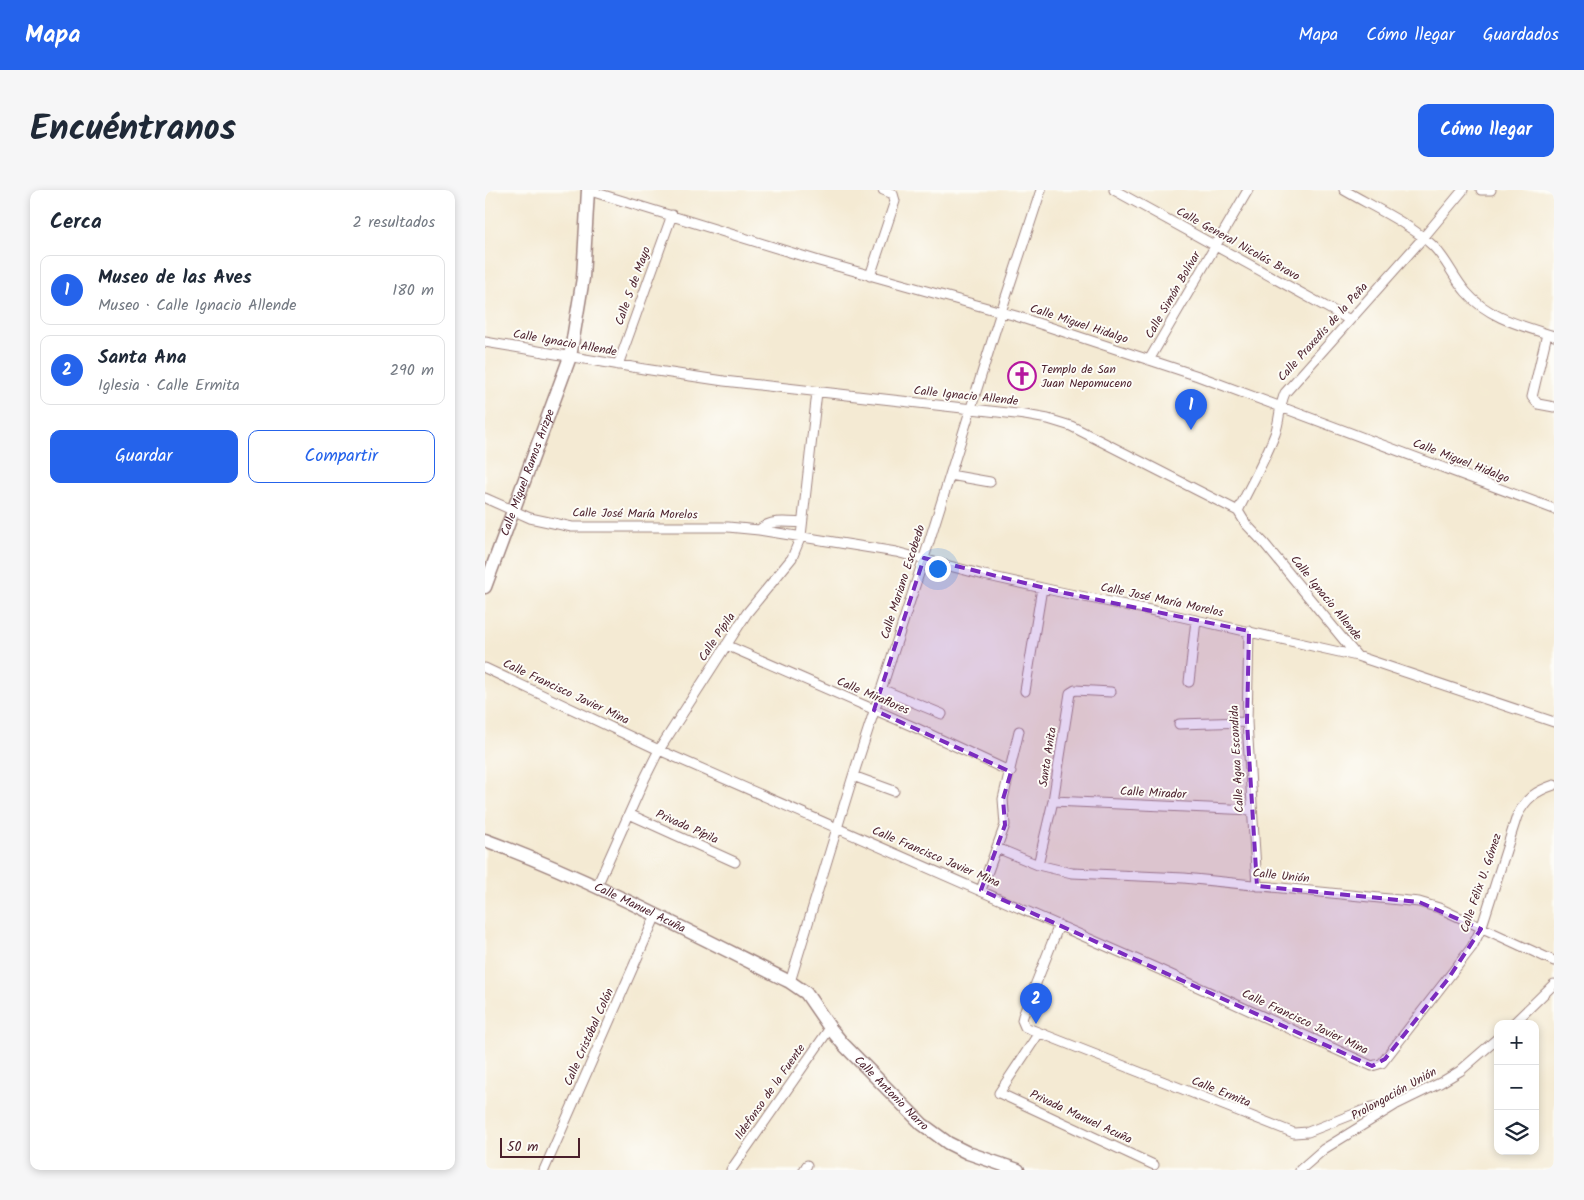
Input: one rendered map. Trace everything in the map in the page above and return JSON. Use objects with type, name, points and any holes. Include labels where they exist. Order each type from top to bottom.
[{"type":"main road","name":"Calle Miguel Ramos Arizpe","points":[[485,587],[570,357],[583,278],[588,190]]},
{"type":"main road","name":"Calle Manuel Acuña","points":[[485,840],[597,886],[791,982]]},
{"type":"main road","name":"Calle Antonio Narro","points":[[791,982],[806,993],[830,1028],[922,1124],[948,1143],[968,1153],[1018,1170]]},
{"type":"street","name":"Calle Miguel Hidalgo","points":[[588,190],[869,276],[1001,312],[1198,376],[1281,405],[1554,509]]},
{"type":"street","points":[[869,276],[895,201],[893,194],[883,190]]},
{"type":"street","name":"Calle Mariano Escobedo","points":[[791,982],[853,776],[1041,190]]},
{"type":"street","name":"Calle General Nicolás Bravo","points":[[1114,190],[1351,320]]},
{"type":"street","name":"Calle Simón Bolívar","points":[[1149,360],[1248,190]]},
{"type":"street","points":[[1344,190],[1433,246],[1465,292],[1475,302],[1498,317],[1551,335],[1533,397],[1538,404],[1554,407]]},
{"type":"street","name":"Calle Praxedis de la Peña","points":[[1238,511],[1274,436],[1280,420],[1281,405],[1289,388],[1351,320],[1463,190]]},
{"type":"street","points":[[1481,190],[1491,190]]},
{"type":"street","name":"Calle 5 de Mayo","points":[[618,365],[671,215]]},
{"type":"street","name":"Calle Ignacio Allende","points":[[485,342],[724,381],[1048,418],[1065,424],[1238,511],[1246,524],[1265,543],[1357,656]]},
{"type":"street","name":"Calle Pípila","points":[[597,886],[659,750],[747,613],[792,558],[801,536],[817,392]]},
{"type":"street","points":[[950,475],[990,482]]},
{"type":"street","name":"Calle José María Morelos","points":[[485,498],[513,512],[572,527],[721,527],[759,530],[896,552],[984,575],[1249,631],[1357,656],[1554,722]]},
{"type":"street","name":"Calle José María Morelos","points":[[759,530],[766,524],[780,522],[802,523]]},
{"type":"street","points":[[1025,692],[1043,588]]},
{"type":"street","points":[[1189,682],[1196,620]]},
{"type":"street","name":"Calle Agua Escondida","points":[[1249,631],[1247,722],[1257,886]]},
{"type":"street","name":"Calle Miraflores","points":[[725,645],[1011,772]]},
{"type":"street","name":"Calle Francisco Javier Mina","points":[[485,668],[659,750],[981,890],[1366,1064],[1377,1065]]},
{"type":"street","points":[[881,689],[941,714]]},
{"type":"street","name":"Santa Anita","points":[[1038,865],[1053,801],[1070,693],[1075,690],[1111,692]]},
{"type":"street","points":[[1179,724],[1247,722]]},
{"type":"street","points":[[981,890],[1005,825],[1003,800],[1019,731]]},
{"type":"street","points":[[853,776],[894,791]]},
{"type":"street","name":"Calle Félix U. Gómez","points":[[1377,1065],[1382,1063],[1472,946],[1481,928],[1522,805],[1534,793],[1554,785]]},
{"type":"street","name":"Calle Mirador","points":[[1053,801],[1252,810]]},
{"type":"street","name":"Privada Pípila","points":[[629,814],[735,862]]},
{"type":"street","name":"Calle Unión","points":[[997,848],[1038,865],[1072,873],[1165,876],[1419,902],[1439,908],[1554,961]]},
{"type":"street","name":"Calle Cristóbal Colón","points":[[545,1170],[656,915]]},
{"type":"street","name":"Calle Ermita","points":[[1059,925],[1022,1020],[1025,1028],[1294,1133],[1308,1132],[1371,1107],[1397,1104]]},
{"type":"street","points":[[1517,1020],[1554,984]]},
{"type":"street","name":"Ildefonso de la Fuente","points":[[731,1170],[830,1028]]},
{"type":"street","name":"Privada Manuel Acuña","points":[[1039,1033],[999,1093],[1154,1165]]},
{"type":"street","name":"Prolongación Unión","points":[[1300,1170],[1324,1149],[1397,1104],[1440,1084],[1460,1071],[1494,1041]]},
{"type":"highlighted area","points":[[924,558],[1065,593],[1249,631],[1247,722],[1257,886],[1419,902],[1481,929],[1448,979],[1385,1059],[1372,1066],[981,890],[1005,825],[1003,799],[1011,772],[874,710]]},
{"type":"place","name":"Templo de San Juan Nepomuceno","points":[[1022,376]]},
{"type":"place","name":"Museo de las Aves","points":[[1191,430]]},
{"type":"place","name":"Santa Ana","points":[[1036,1024]]}]
